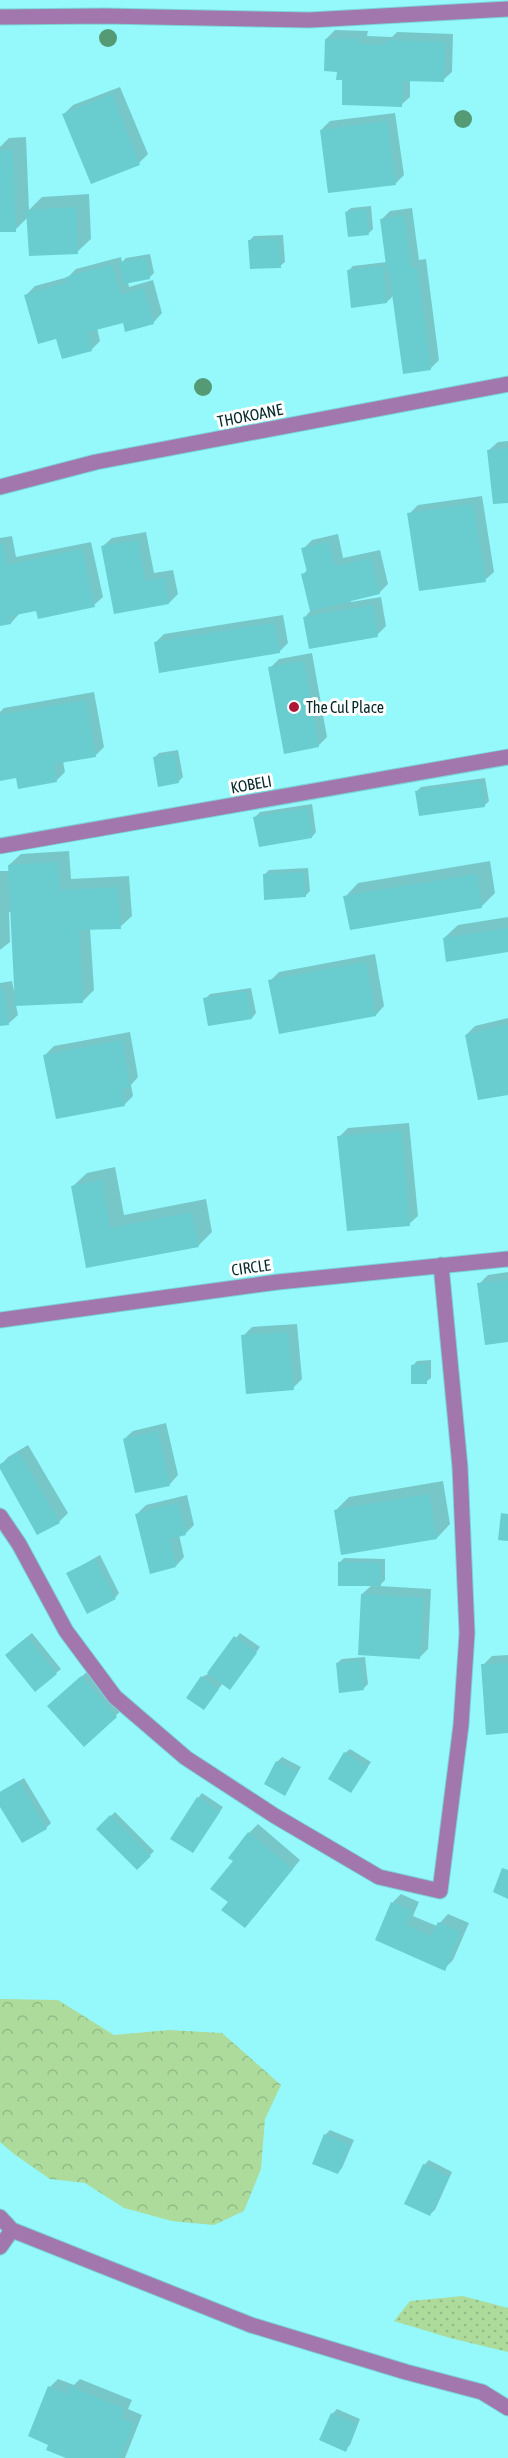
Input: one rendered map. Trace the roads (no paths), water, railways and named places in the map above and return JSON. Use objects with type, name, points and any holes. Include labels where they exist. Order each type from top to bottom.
[{"type":"street","points":[[0,17],[104,16],[310,20],[508,9]]},
{"type":"street","name":"THOKOANE","points":[[0,487],[96,462],[508,384]]},
{"type":"street","name":"KOBELI","points":[[0,846],[508,757]]},
{"type":"street","name":"CIRCLE","points":[[0,1320],[278,1282],[508,1260]]},
{"type":"street","points":[[0,1516],[19,1544],[66,1631],[115,1697],[186,1758],[379,1878],[440,1891],[461,1725],[467,1633],[460,1467],[441,1265]]},
{"type":"street","points":[[0,2217],[12,2230],[252,2325],[406,2372],[482,2392],[508,2408]]},
{"type":"street","points":[[0,2247],[12,2230]]},
{"type":"place","name":"The Cul Place","points":[[294,707]]}]
